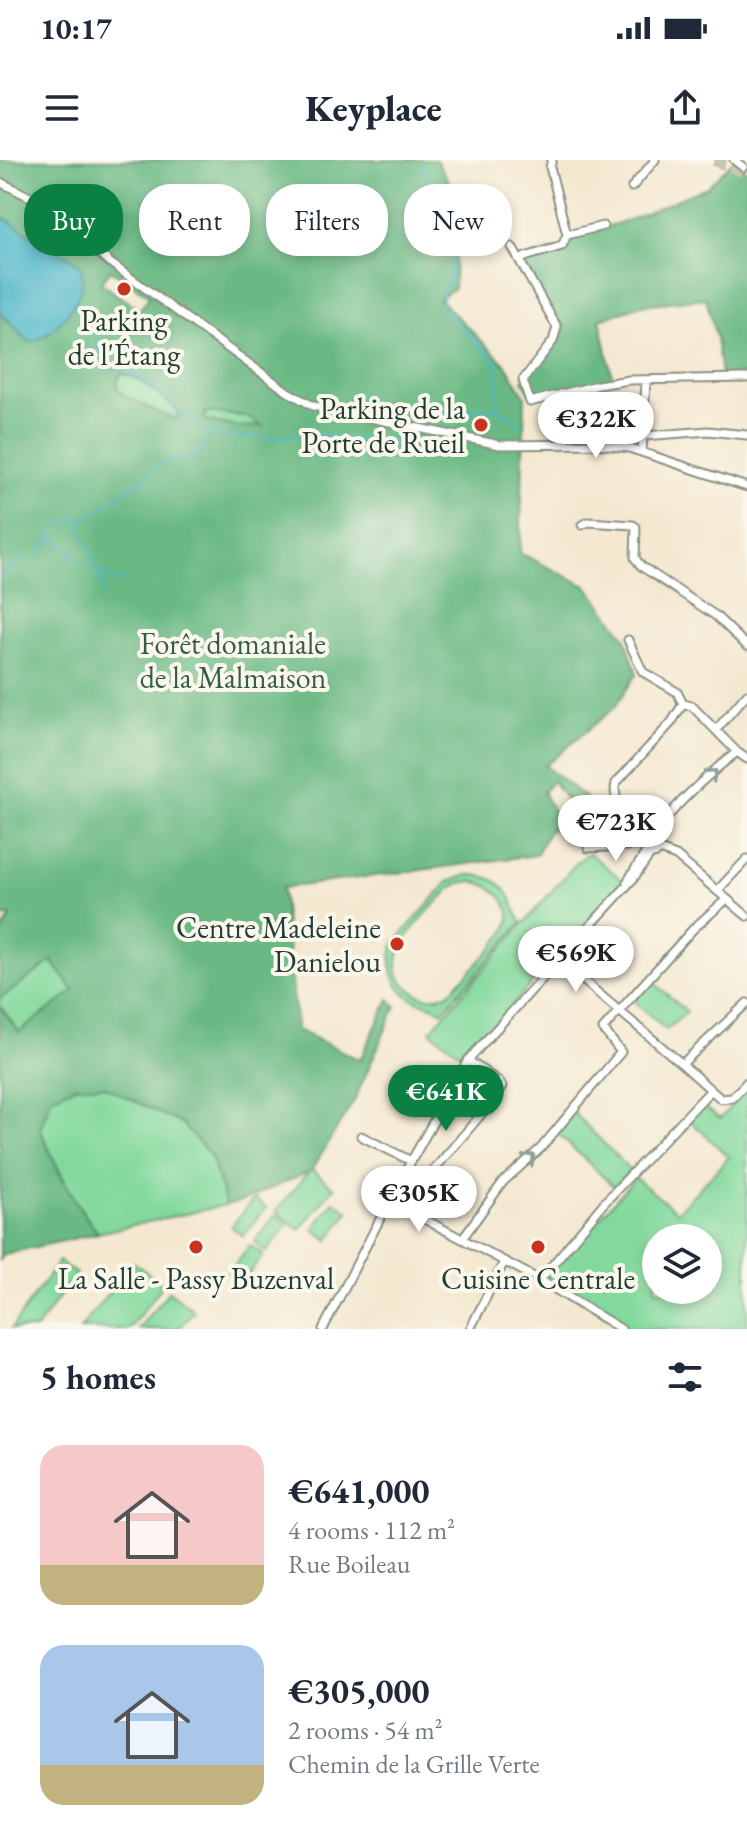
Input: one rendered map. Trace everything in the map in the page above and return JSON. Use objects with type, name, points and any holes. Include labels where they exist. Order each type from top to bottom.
[{"type":"street","points":[[520,261],[562,246],[567,235],[550,167],[552,160]]},
{"type":"street","points":[[632,187],[655,160]]},
{"type":"street","points":[[734,160],[743,167]]},
{"type":"street","points":[[0,182],[54,209],[76,233],[139,285],[288,392],[313,406],[500,445],[597,444],[642,452],[747,487]]},
{"type":"street","points":[[567,235],[603,226]]},
{"type":"street","points":[[512,247],[557,327],[553,341],[523,380],[530,402],[629,380],[747,378]]},
{"type":"street","points":[[642,452],[646,381]]},
{"type":"street","points":[[644,436],[708,431],[747,435]]},
{"type":"street","points":[[582,525],[588,522],[636,527],[635,558],[641,566],[716,616],[747,646]]},
{"type":"street","points":[[628,640],[643,672],[677,692],[683,704]]},
{"type":"street","points":[[716,730],[747,694]]},
{"type":"street","points":[[683,704],[692,706],[747,759]]},
{"type":"street","points":[[649,847],[648,833],[615,798],[616,783],[671,723],[683,704]]},
{"type":"street","points":[[323,1329],[468,1060],[625,888],[657,830],[681,802],[737,752]]},
{"type":"street","points":[[588,848],[649,847],[676,856],[747,916]]},
{"type":"street","points":[[717,891],[747,859]]},
{"type":"street","points":[[462,1239],[503,1182],[541,1148],[621,1052],[603,1029],[694,928],[727,899]]},
{"type":"street","points":[[559,960],[721,1099],[726,1101],[747,1082]]},
{"type":"street","points":[[682,1064],[747,1003]]},
{"type":"street","points":[[403,1208],[500,1091],[502,1086],[499,1082],[468,1060]]},
{"type":"street","points":[[540,1280],[603,1204],[711,1090]]},
{"type":"street","points":[[361,1136],[411,1161]]},
{"type":"street","points":[[390,1201],[540,1280],[616,1328]]},
{"type":"street","points":[[470,1329],[504,1262]]},
{"type":"green space","name":"Forêt domaniale de la Malmaison","points":[[0,160],[436,160],[451,184],[404,184],[404,256],[455,256],[454,288],[439,299],[506,365],[525,396],[520,553],[588,587],[625,637],[637,673],[615,707],[545,766],[610,817],[595,845],[565,840],[563,831],[550,829],[536,855],[282,888],[297,1030],[360,1060],[389,999],[396,1006],[355,1099],[311,1171],[226,1205],[211,1156],[182,1124],[104,1086],[75,1086],[52,1097],[40,1129],[65,1183],[98,1233],[4,1254],[0,1260],[0,1006],[19,1032],[74,991],[52,961],[0,999],[0,934],[11,916],[0,917],[0,312],[28,342],[48,334],[65,315],[31,256],[123,256],[123,184],[24,184],[24,244],[11,222],[0,216]],"holes":[[[110,270],[149,296],[140,310],[101,283]],[[121,373],[140,380],[179,411],[177,417],[174,419],[162,414],[122,394],[117,386]],[[205,412],[245,416],[262,426],[237,427],[205,420]],[[553,781],[572,809],[560,825],[543,792]]]},
{"type":"green space","points":[[733,161],[747,171],[747,375],[721,376],[706,298],[642,305],[600,319],[613,380],[532,395],[523,381],[561,335],[561,329],[523,264],[530,257],[567,246],[573,236],[629,220],[707,187]]},
{"type":"green space","points":[[122,373],[140,380],[179,411],[178,417],[174,419],[122,394],[118,380]]},
{"type":"green space","points":[[205,412],[245,416],[263,426],[237,427],[209,421],[205,420]]},
{"type":"green space","points":[[589,853],[624,881],[465,1057],[430,1031],[578,861]]},
{"type":"green space","points":[[467,875],[493,880],[508,893],[522,922],[442,1012],[413,999],[400,988],[393,975],[391,959],[394,943],[448,882]],"holes":[[[460,883],[480,883],[496,892],[507,905],[509,922],[505,931],[449,993],[431,997],[413,991],[401,979],[397,966],[399,952],[407,938],[450,889]]]},
{"type":"green space","points":[[52,960],[75,991],[19,1032],[0,1006],[0,999]]},
{"type":"green space","points":[[652,981],[687,1012],[666,1030],[634,1001]]},
{"type":"green space","points":[[75,1086],[104,1086],[182,1124],[211,1156],[226,1205],[98,1233],[65,1183],[40,1128],[52,1097]]},
{"type":"green space","points":[[747,1088],[747,1329],[630,1329],[548,1281],[548,1276],[635,1178],[677,1212],[729,1157],[688,1119],[701,1104],[720,1119]]},
{"type":"green space","points":[[574,1113],[630,1170],[614,1187],[557,1133]]},
{"type":"green space","points":[[311,1169],[334,1188],[299,1230],[276,1211]]},
{"type":"green space","points":[[254,1198],[266,1208],[243,1236],[231,1227]]},
{"type":"green space","points":[[334,1201],[349,1212],[328,1240],[313,1229]]},
{"type":"green space","points":[[276,1215],[288,1224],[266,1252],[254,1242]]},
{"type":"green space","points":[[250,1245],[263,1255],[242,1283],[228,1273]]},
{"type":"green space","points":[[59,1261],[76,1274],[36,1329],[11,1329]]},
{"type":"green space","points":[[133,1262],[163,1285],[129,1329],[80,1329]]},
{"type":"green space","points":[[169,1291],[194,1311],[179,1329],[138,1329]]},
{"type":"water","points":[[0,216],[24,231],[24,256],[66,256],[79,264],[82,275],[77,299],[69,311],[39,339],[29,342],[0,312]]},
{"type":"waterway","points":[[422,165],[445,218],[452,247],[450,276],[441,307],[497,363],[498,409]]},
{"type":"waterway","points":[[92,322],[98,353],[104,364],[148,383],[212,433],[276,438],[327,434],[343,439],[398,441],[402,444],[410,431]]},
{"type":"waterway","points":[[414,424],[441,414],[487,409],[499,410],[523,424]]},
{"type":"waterway","points":[[64,522],[78,519],[82,522],[163,462],[174,458],[194,459],[211,435]]},
{"type":"waterway","points":[[82,522],[81,535],[95,565]]},
{"type":"waterway","points":[[39,554],[58,524]]},
{"type":"waterway","points":[[51,535],[84,564],[124,582]]},
{"type":"waterway","points":[[0,578],[21,556],[25,556]]},
{"type":"waterway","points":[[96,570],[104,593]]},
{"type":"tunnel","points":[[714,160],[747,173]]},
{"type":"place","name":"Parking de l'Étang","points":[[124,289]]},
{"type":"place","name":"Parking de la Porte de Rueil","points":[[481,425]]},
{"type":"place","name":"Centre Madeleine Danielou","points":[[397,944]]},
{"type":"place","name":"La Salle - Passy Buzenval","points":[[196,1247]]},
{"type":"place","name":"Cuisine Centrale","points":[[538,1247]]}]
